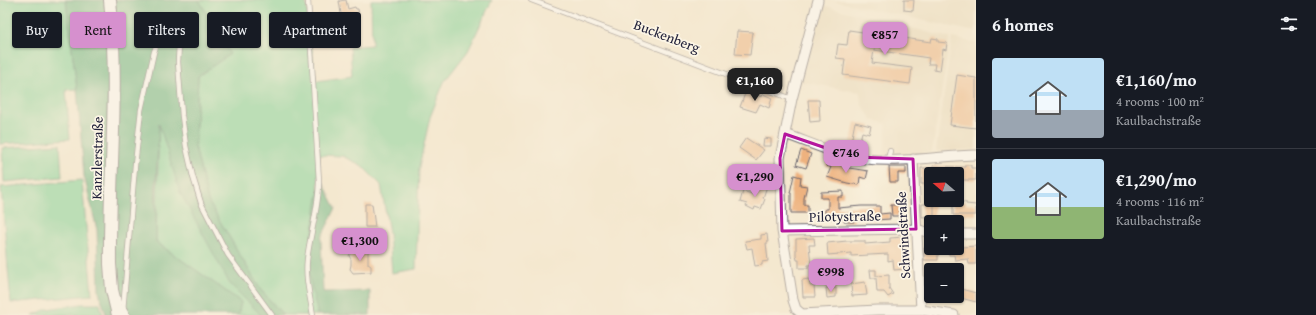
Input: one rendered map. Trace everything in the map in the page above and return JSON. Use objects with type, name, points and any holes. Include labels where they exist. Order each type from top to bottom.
[{"type":"main road","name":"Kanzlerstraße","points":[[110,0],[114,38],[114,71],[110,264],[112,290],[122,314]]},
{"type":"street","points":[[818,0],[792,99],[780,158],[782,231],[792,300],[796,309],[802,314],[877,310],[921,310],[954,315]]},
{"type":"street","points":[[784,134],[852,157],[868,159],[889,155],[913,159],[976,155]]},
{"type":"street","name":"Schwindstraße","points":[[913,159],[921,310]]},
{"type":"street","name":"Pilotystraße","points":[[782,231],[916,229],[924,231]]},
{"type":"street","points":[[964,234],[976,234]]},
{"type":"lane","points":[[308,0],[319,181],[317,209],[306,267],[313,315]]},
{"type":"lane","name":"Buckenberg","points":[[531,0],[792,99]]},
{"type":"lane","points":[[122,314],[141,110],[156,44],[166,22],[171,19],[178,21],[180,26],[178,62],[182,116],[188,157],[201,203],[228,255],[272,315]]},
{"type":"highlighted area","points":[[785,134],[852,157],[913,159],[916,229],[782,231],[780,158]]},
{"type":"shaded area","points":[[830,0],[976,0],[976,32]]},
{"type":"shaded area","points":[[822,5],[950,38],[932,152],[884,155],[887,124],[872,120],[861,104],[860,92],[801,82]]},
{"type":"shaded area","points":[[952,38],[976,43],[976,149],[936,151]]},
{"type":"green space","points":[[0,0],[66,0],[70,32],[70,48],[72,48],[77,89],[66,90],[70,139],[0,144]]},
{"type":"green space","points":[[66,0],[199,0],[207,14],[207,48],[227,48],[230,54],[198,76],[195,147],[208,201],[260,289],[283,315],[261,315],[230,284],[180,192],[159,124],[156,182],[156,242],[241,302],[238,315],[106,315],[99,292],[97,230],[84,176],[72,48],[126,48],[126,12],[70,12],[70,32]]},
{"type":"green space","points":[[199,0],[302,0],[306,2],[307,12],[269,12],[269,48],[312,48],[316,81],[352,76],[350,48],[361,48],[361,46],[372,45],[371,0],[492,0],[468,51],[444,82],[430,117],[419,167],[416,269],[392,273],[389,233],[381,185],[361,165],[342,156],[319,155],[317,315],[283,315],[260,289],[208,201],[195,147],[198,76],[229,54],[226,48],[261,48],[261,12],[207,12],[207,14]]},
{"type":"green space","points":[[159,122],[230,284],[261,315],[238,315],[241,302],[156,242]]},
{"type":"green space","points":[[60,144],[62,177],[4,182],[2,148]]},
{"type":"green space","points":[[82,180],[92,295],[11,303],[1,187]]},
{"type":"green space","points":[[323,182],[336,208],[321,238],[323,292],[370,291],[370,315],[317,315],[309,276],[309,258],[319,191]]},
{"type":"green space","points":[[81,304],[100,304],[103,315],[33,315],[47,309]]},
{"type":"building","points":[[346,0],[348,9],[355,7],[358,9],[358,12],[341,12],[339,1]]},
{"type":"building","points":[[904,0],[914,0],[913,11],[904,10]]},
{"type":"building","points":[[849,30],[931,42],[932,38],[938,39],[938,42],[947,43],[946,50],[943,49],[940,71],[934,70],[935,64],[928,64],[929,58],[874,50],[872,63],[912,68],[910,84],[843,75],[845,59],[836,58],[838,44],[847,45]]},
{"type":"building","points":[[737,31],[753,32],[750,55],[735,54]]},
{"type":"building","points":[[957,75],[976,78],[976,128],[950,125]]},
{"type":"building","points":[[746,91],[762,97],[763,94],[772,98],[769,108],[760,104],[756,112],[740,107]]},
{"type":"building","points":[[808,100],[819,100],[820,121],[810,122]]},
{"type":"building","points":[[855,122],[871,126],[869,134],[862,132],[859,144],[851,142]]},
{"type":"building","points":[[746,138],[764,150],[756,160],[739,148]]},
{"type":"building","points":[[764,138],[771,139],[771,146],[763,146]]},
{"type":"building","points":[[801,150],[811,154],[806,168],[796,165]]},
{"type":"building","points":[[828,160],[849,168],[868,171],[866,179],[860,177],[859,185],[827,177],[831,167],[826,166]]},
{"type":"building","points":[[965,165],[971,165],[971,168],[976,168],[976,180],[964,180],[964,167],[933,166],[965,167]]},
{"type":"building","points":[[889,167],[906,167],[906,173],[898,173],[898,182],[890,182]]},
{"type":"building","points":[[921,168],[924,168],[924,184],[921,184]]},
{"type":"building","points":[[794,175],[801,177],[800,185],[807,186],[804,205],[808,205],[808,213],[791,213],[790,193]]},
{"type":"building","points":[[758,183],[767,186],[763,198],[765,199],[761,209],[755,207],[754,210],[746,206],[747,204],[740,202],[743,191],[754,195]]},
{"type":"building","points":[[843,191],[843,197],[838,197],[838,208],[880,206],[880,214],[890,213],[890,219],[873,220],[873,217],[854,217],[854,222],[844,222],[844,218],[825,219],[825,209],[828,209],[828,198],[821,198],[821,192]]},
{"type":"building","points":[[964,202],[966,202],[966,204],[976,205],[976,215],[953,215],[953,207],[964,207]]},
{"type":"building","points":[[365,204],[372,204],[375,227],[365,227]]},
{"type":"building","points":[[922,204],[924,204],[924,207],[934,207],[934,215],[924,215],[924,217],[922,217]]},
{"type":"building","points":[[891,205],[900,205],[900,216],[892,216]]},
{"type":"building","points":[[767,234],[768,243],[766,243],[768,261],[762,262],[762,265],[755,266],[752,248],[747,249],[745,241],[761,239],[761,235]]},
{"type":"building","points":[[904,237],[906,269],[894,270],[893,260],[888,261],[888,254],[851,256],[851,253],[828,255],[827,243],[865,241],[865,244],[890,242],[890,238]]},
{"type":"building","points":[[814,238],[815,245],[809,245],[811,265],[808,265],[808,268],[799,268],[799,260],[797,260],[796,255],[796,239]]},
{"type":"building","points":[[976,246],[976,264],[969,264],[968,259],[955,260],[954,255],[964,255],[964,247]]},
{"type":"building","points":[[368,251],[368,264],[371,266],[371,272],[353,273],[350,269],[351,259],[349,256],[351,252]]},
{"type":"building","points":[[924,255],[938,255],[938,260],[924,260]]},
{"type":"building","points":[[870,270],[876,270],[876,276],[889,275],[889,288],[893,294],[888,297],[884,292],[877,292],[876,278],[871,278]]},
{"type":"building","points":[[809,279],[810,286],[814,286],[815,297],[803,297],[802,280]]},
{"type":"building","points":[[865,282],[867,295],[852,296],[851,284]]},
{"type":"building","points":[[826,288],[836,288],[836,297],[827,298]]},
{"type":"building","points":[[964,290],[976,293],[976,302],[964,299]]}]
